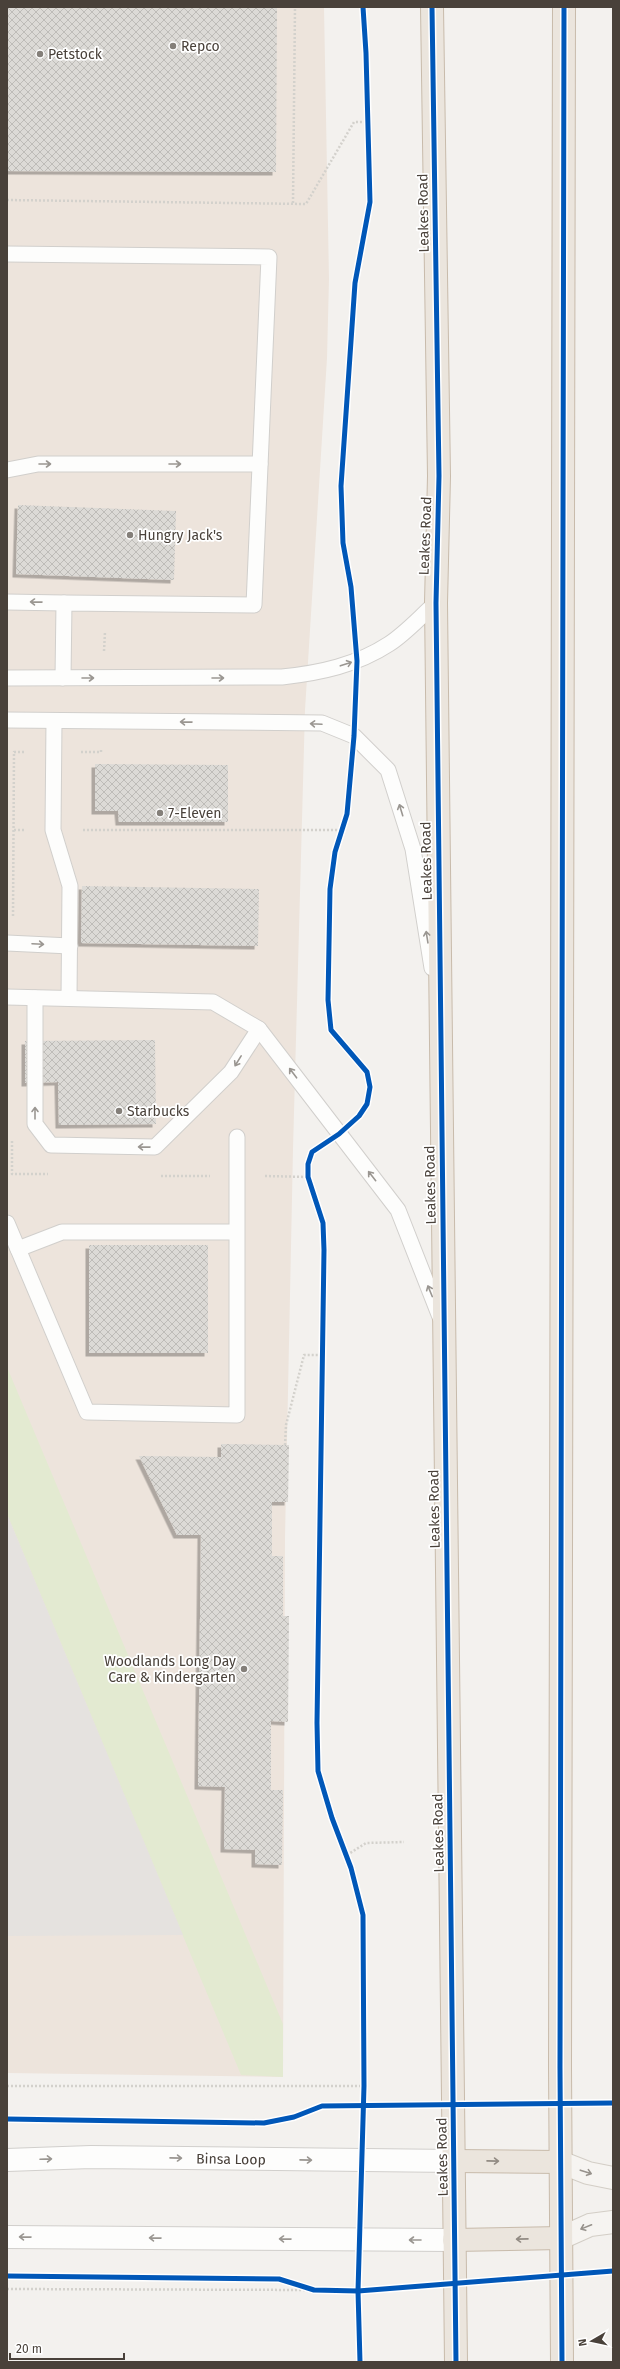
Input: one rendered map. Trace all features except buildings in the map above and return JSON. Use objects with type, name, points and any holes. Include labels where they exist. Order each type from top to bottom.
[{"type":"highway","name":"Leakes Road","points":[[432,7],[439,476],[436,603],[440,1017],[456,2362]]},
{"type":"highway","points":[[562,2362],[560,2162],[564,7]]},
{"type":"highway","points":[[454,2161],[560,2162]]},
{"type":"highway","points":[[454,2240],[561,2238]]},
{"type":"street","name":"Binsa Loop","points":[[7,2160],[91,2157],[454,2161]]},
{"type":"street","points":[[560,2162],[588,2173],[613,2178]]},
{"type":"street","points":[[561,2238],[590,2225],[613,2222]]},
{"type":"street","points":[[7,2237],[454,2240]]},
{"type":"lane","points":[[7,254],[269,257],[254,605],[7,602]]},
{"type":"lane","points":[[8,468],[38,464],[260,464]]},
{"type":"lane","points":[[63,678],[64,603]]},
{"type":"lane","points":[[7,678],[282,677],[320,673],[357,661],[390,643],[436,603]]},
{"type":"lane","points":[[7,720],[322,724],[354,736],[388,770],[413,849],[440,1017]]},
{"type":"lane","points":[[54,721],[53,830],[70,886],[69,998]]},
{"type":"lane","points":[[7,942],[70,946]]},
{"type":"lane","points":[[7,997],[213,1002],[259,1028],[398,1210],[444,1327]]},
{"type":"lane","points":[[35,998],[35,1124],[51,1144],[155,1147],[231,1072],[259,1028]]},
{"type":"lane","points":[[7,1223],[87,1412],[237,1415],[237,1138]]},
{"type":"lane","points":[[18,1249],[62,1232],[236,1232]]},
{"type":"path","points":[[293,203],[295,7]]},
{"type":"path","points":[[368,114],[368,130]]},
{"type":"path","points":[[7,200],[306,204],[354,122],[368,122]]},
{"type":"path","points":[[14,830],[343,827],[340,837]]},
{"type":"path","points":[[308,1170],[310,1183]]},
{"type":"path","points":[[7,1176],[12,1174]]},
{"type":"path","points":[[322,1348],[322,1363]]},
{"type":"path","points":[[286,1445],[286,1425],[304,1355],[322,1355]]},
{"type":"path","points":[[347,1856],[366,1843],[404,1842]]},
{"type":"path","points":[[344,1849],[349,1862]]},
{"type":"path","points":[[364,2078],[364,2092]]},
{"type":"path","points":[[7,2086],[364,2086]]},
{"type":"path","points":[[293,2283],[314,2290]]},
{"type":"path","points":[[7,2289],[321,2290]]},
{"type":"shaded area","points":[[7,7],[324,7],[329,279],[327,358],[305,710],[293,1149],[285,1538],[283,2077],[7,2073]]},
{"type":"shaded area","points":[[7,1514],[183,1935],[7,1936]]},
{"type":"green space","points":[[7,1367],[283,2024],[283,2077],[241,2075],[7,1514]]},
{"type":"cycle path","points":[[360,2362],[358,2291],[364,2086],[363,1915],[351,1868],[332,1818],[318,1771],[317,1723],[324,1250],[323,1223],[308,1177],[308,1164],[312,1152],[339,1134],[359,1116],[367,1104],[370,1087],[367,1072],[331,1030],[328,1000],[330,889],[335,852],[347,814],[354,736],[357,661],[351,587],[343,543],[341,486],[355,283],[370,202],[366,53],[363,7]]},
{"type":"cycle path","points":[[432,7],[439,476],[436,603],[456,2362]]},
{"type":"cycle path","points":[[562,2362],[560,2068],[564,7]]},
{"type":"cycle path","points":[[7,2119],[264,2123],[294,2117],[322,2106],[613,2103]]},
{"type":"cycle path","points":[[7,2276],[279,2279],[314,2290],[358,2291],[613,2271]]},
{"type":"place","name":"Repco","points":[[173,46]]},
{"type":"place","name":"Petstock","points":[[40,54]]},
{"type":"place","name":"Hungry Jack's","points":[[130,535]]},
{"type":"place","name":"7-Eleven","points":[[160,813]]},
{"type":"place","name":"Starbucks","points":[[119,1111]]},
{"type":"place","name":"Woodlands Long Day Care & Kindergarten","points":[[244,1669]]}]
